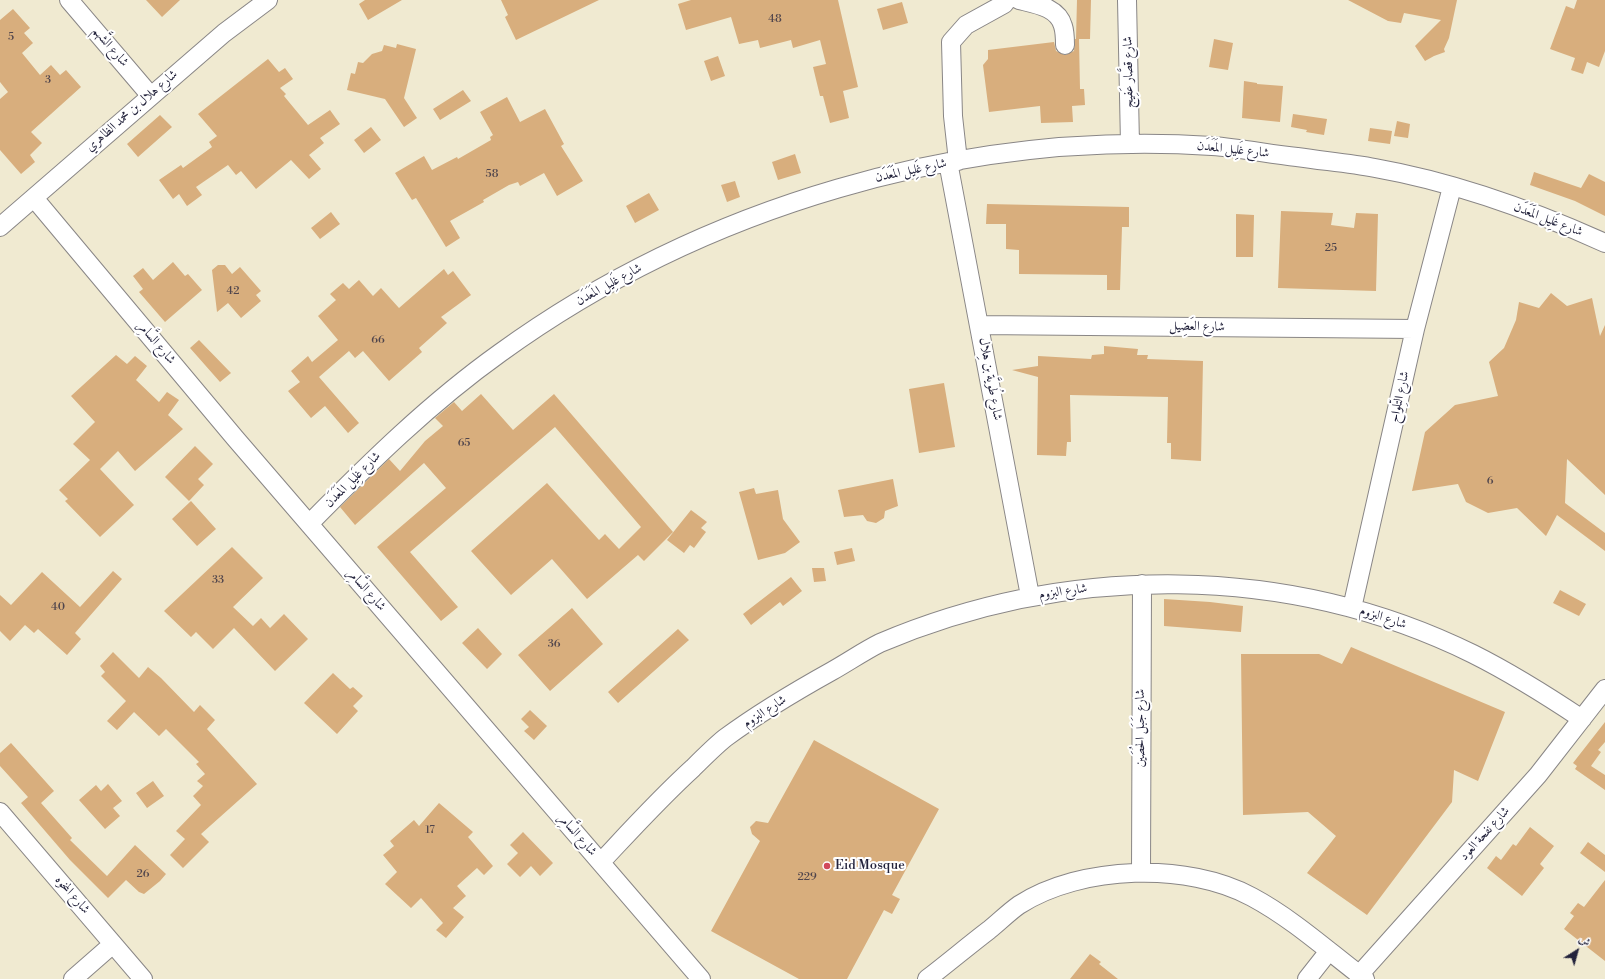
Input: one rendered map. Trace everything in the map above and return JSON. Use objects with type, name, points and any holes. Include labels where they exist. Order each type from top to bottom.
[{"type":"street","name":"شارع الشَّهم","points":[[69,0],[150,95]]},
{"type":"street","name":"شارع هلال بن محمد الظاهري","points":[[0,227],[150,95],[224,33],[268,0]]},
{"type":"street","name":"شارع طُويَّة بن هِلال","points":[[1007,0],[1004,4],[966,25],[951,42],[953,162],[980,325],[1030,596]]},
{"type":"street","points":[[1019,0],[1044,6],[1057,15],[1063,25],[1065,45]]},
{"type":"street","name":"شارع قصَّار عَفِيج","points":[[1127,0],[1130,144]]},
{"type":"street","name":"شارع غَلِيل المَعَدَن","points":[[309,524],[375,457],[436,403],[500,352],[575,304],[639,267],[707,236],[783,206],[868,180],[953,162],[1009,153],[1071,147],[1130,144],[1229,148],[1375,168],[1452,187],[1512,206],[1571,228],[1605,243]]},
{"type":"street","name":"شارع التِّلواح","points":[[1352,608],[1414,329],[1452,187]]},
{"type":"street","name":"شارع السَّامِر","points":[[34,198],[309,524],[701,979]]},
{"type":"street","name":"شارع العَضِيل","points":[[980,325],[1414,329]]},
{"type":"street","name":"شارع البزوم","points":[[601,862],[657,801],[724,739],[795,692],[878,644],[964,613],[1030,596],[1086,588],[1142,584],[1217,585],[1291,594],[1352,608],[1413,628],[1472,653],[1528,683],[1582,719]]},
{"type":"street","name":"شارع جَبَل الحُصَين","points":[[1141,872],[1142,584]]},
{"type":"street","name":"شارع نفحة العود","points":[[1362,977],[1538,774],[1605,689]]},
{"type":"street","name":"شارع المخوه","points":[[0,812],[143,979]]},
{"type":"street","points":[[927,979],[1020,905],[1048,892],[1078,881],[1109,875],[1141,872],[1202,878],[1251,896],[1272,908],[1362,977]]},
{"type":"street","points":[[74,979],[113,944]]},
{"type":"street","points":[[1307,979],[1329,951]]},
{"type":"building","points":[[146,0],[180,0],[162,17]]},
{"type":"building","points":[[365,0],[402,0],[368,20],[359,4]]},
{"type":"building","points":[[501,0],[599,0],[516,40],[505,17],[508,15]]},
{"type":"building","points":[[691,0],[838,0],[858,87],[843,91],[849,118],[830,123],[823,96],[820,96],[813,67],[826,64],[820,40],[793,48],[791,40],[760,48],[758,40],[739,44],[731,17],[686,30],[678,4]]},
{"type":"building","points":[[1077,0],[1091,0],[1090,39],[1076,39]]},
{"type":"building","points":[[1348,0],[1457,0],[1449,38],[1444,49],[1445,52],[1425,61],[1415,46],[1441,20],[1404,13],[1401,23],[1388,21]]},
{"type":"building","points":[[1577,0],[1605,0],[1605,51],[1599,67],[1587,62],[1583,74],[1571,70],[1575,58],[1550,49],[1566,6],[1574,9]]},
{"type":"building","points":[[902,2],[908,23],[883,30],[877,9]]},
{"type":"building","points":[[13,9],[30,28],[24,33],[33,43],[22,53],[40,75],[51,65],[60,75],[66,70],[81,87],[31,132],[42,143],[30,155],[35,162],[21,174],[0,150],[0,99],[8,92],[0,82],[0,20]]},
{"type":"building","points":[[1075,39],[1079,39],[1080,89],[1084,89],[1085,105],[1072,106],[1073,122],[1041,123],[1040,106],[989,112],[983,65],[988,59],[988,50],[1054,42],[1056,51],[1065,55],[1074,51]]},
{"type":"building","points":[[1214,39],[1233,43],[1228,70],[1209,67]]},
{"type":"building","points":[[397,44],[416,49],[404,98],[417,118],[404,127],[385,99],[347,90],[351,73],[355,74],[358,62],[363,63],[372,54],[382,51],[384,45],[396,48]]},
{"type":"building","points":[[718,56],[725,76],[711,81],[704,61]]},
{"type":"building","points":[[268,59],[279,72],[285,68],[293,79],[280,88],[286,94],[284,96],[308,125],[330,110],[340,124],[320,138],[324,143],[309,155],[321,169],[309,179],[291,160],[256,189],[241,171],[236,175],[228,165],[196,187],[202,195],[187,206],[179,194],[173,199],[159,180],[181,165],[183,168],[212,147],[209,142],[217,136],[198,114]]},
{"type":"building","points":[[1244,81],[1257,84],[1283,86],[1280,122],[1242,118]]},
{"type":"building","points":[[463,90],[471,101],[440,120],[433,109]]},
{"type":"building","points":[[507,97],[520,122],[545,109],[564,144],[561,146],[583,181],[557,196],[544,173],[520,186],[518,182],[509,185],[483,200],[484,202],[450,221],[460,238],[446,247],[416,198],[412,200],[395,173],[424,156],[432,170],[457,157],[458,159],[491,140],[490,137],[493,135],[480,112]]},
{"type":"building","points":[[1293,114],[1327,119],[1324,135],[1306,132],[1307,130],[1291,127]]},
{"type":"building","points":[[160,115],[172,127],[138,157],[127,144]]},
{"type":"building","points":[[1397,121],[1410,124],[1408,138],[1394,136]]},
{"type":"building","points":[[371,127],[381,140],[364,153],[354,140]]},
{"type":"building","points":[[1370,128],[1392,131],[1390,144],[1368,141]]},
{"type":"building","points":[[795,154],[801,173],[778,180],[772,162]]},
{"type":"building","points":[[1534,172],[1581,188],[1589,174],[1605,182],[1605,216],[1575,201],[1530,185]]},
{"type":"building","points":[[735,181],[740,197],[727,202],[721,185]]},
{"type":"building","points":[[649,193],[659,210],[635,223],[626,206]]},
{"type":"building","points":[[987,204],[1129,207],[1129,227],[1122,227],[1120,290],[1107,290],[1107,275],[1019,274],[1019,250],[1006,249],[1006,224],[986,224]]},
{"type":"building","points":[[1281,211],[1333,213],[1331,225],[1354,228],[1356,213],[1378,214],[1376,291],[1278,288]]},
{"type":"building","points":[[331,212],[340,224],[320,239],[311,228]]},
{"type":"building","points":[[1236,214],[1254,215],[1253,257],[1236,257]]},
{"type":"building","points":[[173,262],[185,276],[188,274],[202,290],[165,322],[139,292],[143,289],[133,276],[143,268],[153,280]]},
{"type":"building","points":[[218,265],[225,265],[232,274],[240,267],[261,291],[256,295],[261,301],[241,318],[228,303],[217,312],[212,270]]},
{"type":"building","points":[[444,269],[448,275],[453,271],[471,295],[441,317],[447,323],[419,348],[422,352],[389,381],[363,351],[355,358],[349,351],[319,377],[359,423],[348,433],[325,406],[311,418],[288,391],[300,382],[291,371],[308,356],[312,362],[338,340],[318,316],[336,300],[330,294],[343,283],[349,289],[359,280],[373,296],[381,288],[399,308]]},
{"type":"building","points":[[1551,293],[1567,306],[1592,298],[1600,336],[1605,325],[1605,495],[1567,459],[1565,503],[1605,533],[1605,551],[1557,515],[1546,536],[1517,508],[1488,513],[1466,502],[1458,484],[1412,491],[1425,432],[1455,405],[1498,396],[1489,362],[1504,348],[1516,320],[1519,302],[1539,308]]},
{"type":"building","points":[[199,340],[231,373],[220,382],[190,348]]},
{"type":"building","points":[[1104,346],[1138,349],[1137,355],[1148,355],[1147,359],[1203,361],[1201,461],[1171,459],[1171,443],[1167,443],[1168,397],[1070,395],[1071,442],[1067,442],[1066,456],[1037,455],[1038,377],[1012,370],[1038,366],[1038,356],[1091,359],[1092,355],[1104,354]]},
{"type":"building","points":[[116,355],[127,364],[135,356],[147,366],[136,380],[159,402],[167,392],[179,400],[168,415],[183,429],[135,471],[118,451],[100,469],[134,505],[100,537],[65,501],[68,499],[59,490],[90,460],[73,444],[95,422],[71,396]]},
{"type":"building","points":[[944,383],[955,447],[919,453],[909,389]]},
{"type":"building","points":[[481,394],[513,430],[554,394],[673,532],[644,561],[638,555],[587,599],[552,559],[511,595],[471,551],[547,483],[599,540],[605,534],[619,549],[641,527],[555,427],[410,552],[458,607],[441,621],[377,547],[446,488],[424,463],[355,525],[340,507],[389,459],[400,471],[425,441],[443,426],[435,418],[454,402],[462,411]]},
{"type":"building","points":[[195,446],[213,464],[198,479],[204,485],[189,501],[165,477]]},
{"type":"building","points":[[893,479],[898,506],[885,511],[884,518],[876,523],[867,521],[863,515],[844,517],[838,490]]},
{"type":"building","points":[[754,488],[756,494],[778,490],[783,519],[800,542],[785,553],[758,560],[739,492]]},
{"type":"building","points":[[191,501],[216,529],[197,546],[172,519]]},
{"type":"building","points":[[691,510],[707,522],[701,528],[706,532],[694,548],[690,545],[684,553],[667,540]]},
{"type":"building","points":[[232,547],[263,578],[233,607],[253,626],[261,618],[270,628],[284,614],[308,639],[275,671],[234,628],[213,649],[196,632],[191,637],[164,611]]},
{"type":"building","points":[[852,548],[855,561],[837,565],[834,552]]},
{"type":"building","points":[[812,568],[824,568],[826,581],[814,582]]},
{"type":"building","points":[[113,571],[122,579],[75,633],[81,639],[67,655],[38,629],[34,633],[25,625],[10,641],[0,631],[0,595],[11,605],[42,572],[80,607]]},
{"type":"building","points":[[791,577],[802,591],[783,606],[780,602],[751,625],[743,614]]},
{"type":"building","points":[[1560,590],[1586,604],[1579,616],[1553,603]]},
{"type":"building","points":[[1164,599],[1243,606],[1241,632],[1164,626]]},
{"type":"building","points":[[572,608],[603,644],[550,691],[518,655]]},
{"type":"building","points":[[478,628],[502,654],[487,669],[462,643]]},
{"type":"building","points":[[678,629],[689,640],[618,703],[608,692]]},
{"type":"building","points":[[1351,647],[1505,712],[1478,781],[1454,770],[1452,802],[1367,915],[1307,873],[1336,836],[1308,812],[1243,815],[1241,654],[1319,654],[1342,664]]},
{"type":"building","points":[[113,652],[139,678],[148,667],[161,678],[194,712],[200,705],[215,720],[207,729],[257,784],[201,834],[209,842],[183,868],[170,855],[185,839],[176,831],[201,805],[193,796],[203,786],[197,781],[205,774],[196,764],[199,762],[166,729],[159,736],[134,712],[117,730],[107,721],[126,701],[101,676],[105,672],[100,666]]},
{"type":"building","points":[[333,673],[350,689],[353,687],[363,696],[353,706],[358,711],[337,734],[304,703]]},
{"type":"building","points":[[530,710],[547,726],[534,740],[524,731],[529,727],[521,719]]},
{"type":"building","points":[[1605,722],[1605,742],[1598,750],[1601,752],[1591,766],[1605,775],[1605,790],[1575,769],[1577,766],[1573,763]]},
{"type":"building","name":"Eid Mosque","points":[[814,740],[939,809],[892,895],[900,899],[892,914],[884,910],[847,979],[799,979],[711,931],[760,841],[752,834],[750,827],[756,821],[768,823]]},
{"type":"building","points":[[11,743],[54,791],[41,803],[72,838],[70,840],[107,876],[135,845],[166,874],[160,881],[144,894],[139,892],[126,880],[108,898],[70,860],[21,803],[28,797],[0,766],[0,753]]},
{"type":"building","points":[[153,781],[164,796],[147,808],[136,793]]},
{"type":"building","points":[[108,784],[122,801],[113,808],[120,816],[105,829],[79,800],[96,785],[101,791]]},
{"type":"building","points":[[439,803],[473,832],[468,837],[493,866],[484,875],[477,868],[457,886],[466,896],[453,908],[464,917],[446,938],[436,930],[443,923],[421,898],[411,908],[385,884],[397,872],[383,855],[394,846],[390,841],[414,820],[419,826]]},
{"type":"building","points":[[1530,827],[1554,846],[1540,864],[1544,868],[1522,896],[1487,868],[1496,856],[1501,860],[1513,844],[1516,846]]},
{"type":"building","points":[[523,832],[553,863],[540,876],[531,866],[520,877],[507,864],[518,853],[510,845]]},
{"type":"building","points":[[1588,842],[1605,855],[1605,872],[1580,853]]},
{"type":"building","points":[[1605,880],[1605,961],[1564,929],[1574,916],[1570,913],[1578,903],[1584,907]]},
{"type":"building","points":[[1090,954],[1101,962],[1099,964],[1118,979],[1070,979]]},
{"type":"place","name":"Eid Mosque","points":[[827,866]]}]
